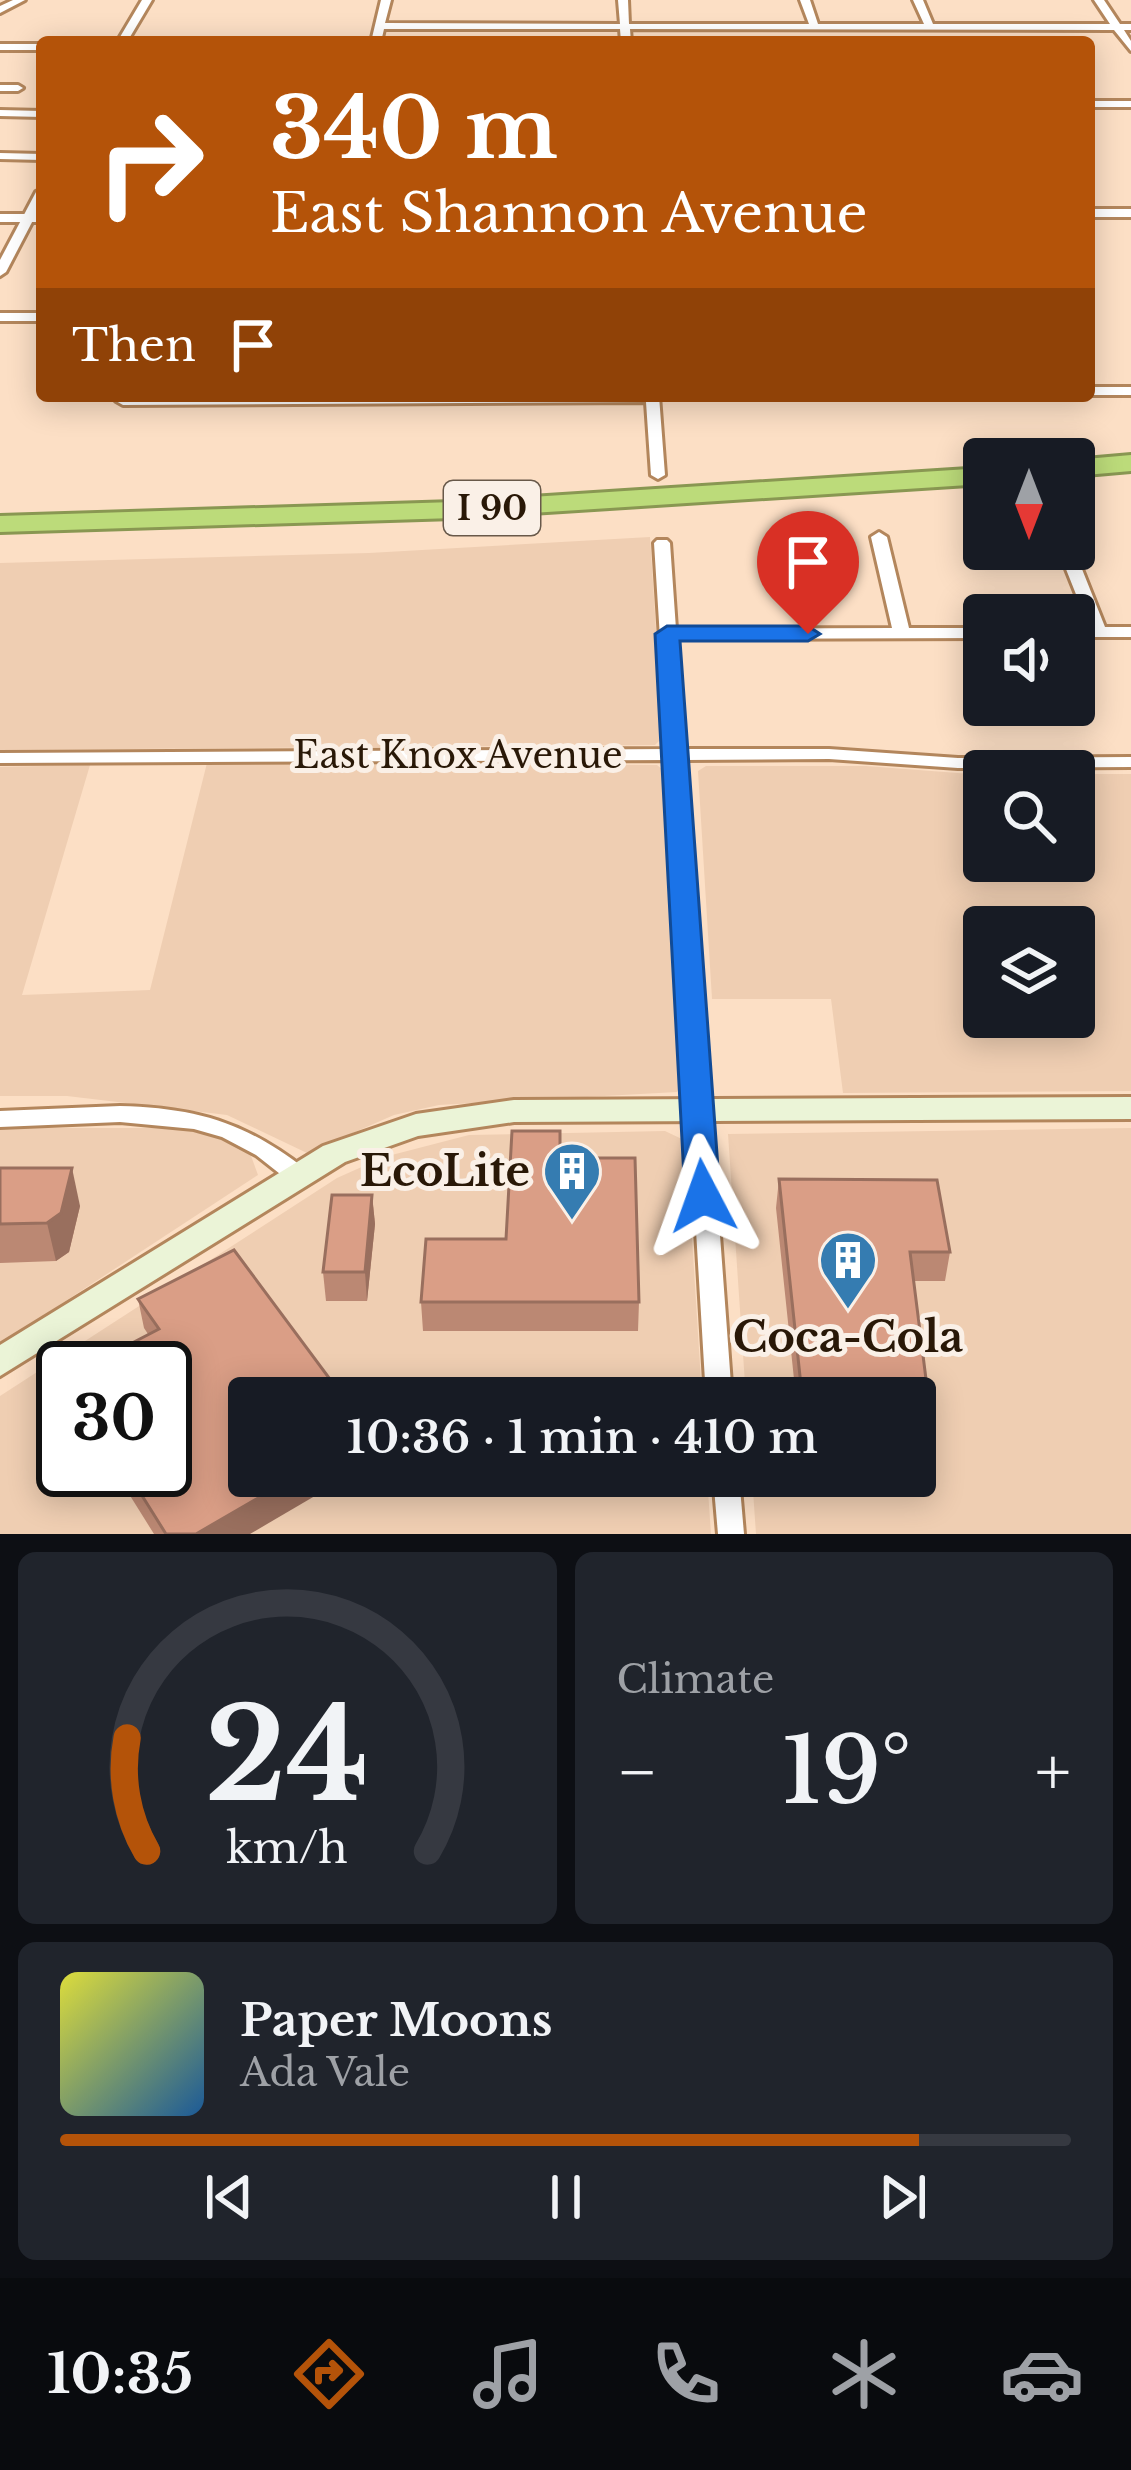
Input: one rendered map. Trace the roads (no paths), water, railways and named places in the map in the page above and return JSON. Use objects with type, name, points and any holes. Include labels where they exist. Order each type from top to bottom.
[{"type":"highway","points":[[1095,466],[1131,463]]},
{"type":"highway","name":"I 90","points":[[0,524],[454,510],[963,477]]},
{"type":"highway","points":[[1095,488],[1131,484]]},
{"type":"highway","name":"I 90","points":[[0,544],[455,532],[963,499]]},
{"type":"main road","points":[[0,1362],[298,1174],[371,1139],[470,1116],[1131,1108]]},
{"type":"street","points":[[3,10],[20,0]]},
{"type":"street","points":[[126,36],[147,0]]},
{"type":"street","points":[[378,36],[386,0]]},
{"type":"street","points":[[623,0],[626,36]]},
{"type":"street","points":[[805,0],[815,27]]},
{"type":"street","points":[[918,0],[930,27]]},
{"type":"street","points":[[1099,0],[1131,47]]},
{"type":"street","points":[[380,26],[1131,27]]},
{"type":"street","points":[[872,27],[876,36]]},
{"type":"street","points":[[0,47],[36,47]]},
{"type":"street","points":[[0,88],[18,88]]},
{"type":"street","points":[[1095,104],[1131,104]]},
{"type":"street","points":[[0,113],[36,114]]},
{"type":"street","points":[[0,156],[36,157]]},
{"type":"street","points":[[1095,213],[1131,213]]},
{"type":"street","points":[[0,218],[36,218]]},
{"type":"street","points":[[0,272],[36,218]]},
{"type":"street","points":[[0,317],[36,317]]},
{"type":"street","points":[[1095,391],[1131,391]]},
{"type":"street","points":[[652,402],[658,475]]},
{"type":"street","points":[[879,537],[902,634]]},
{"type":"street","points":[[662,543],[672,753],[717,1377]]},
{"type":"street","points":[[1074,570],[1099,632]]},
{"type":"street","points":[[1095,632],[1131,632]]},
{"type":"street","points":[[667,634],[963,633]]},
{"type":"street","name":"East Knox Avenue","points":[[0,758],[672,753],[1131,762]]},
{"type":"street","points":[[0,1119],[209,1120],[264,1144],[298,1174]]},
{"type":"street","points":[[728,1497],[731,1534]]},
{"type":"place","name":"EcoLite","points":[[572,1222]]},
{"type":"place","name":"Coca-Cola","points":[[848,1311]]}]
